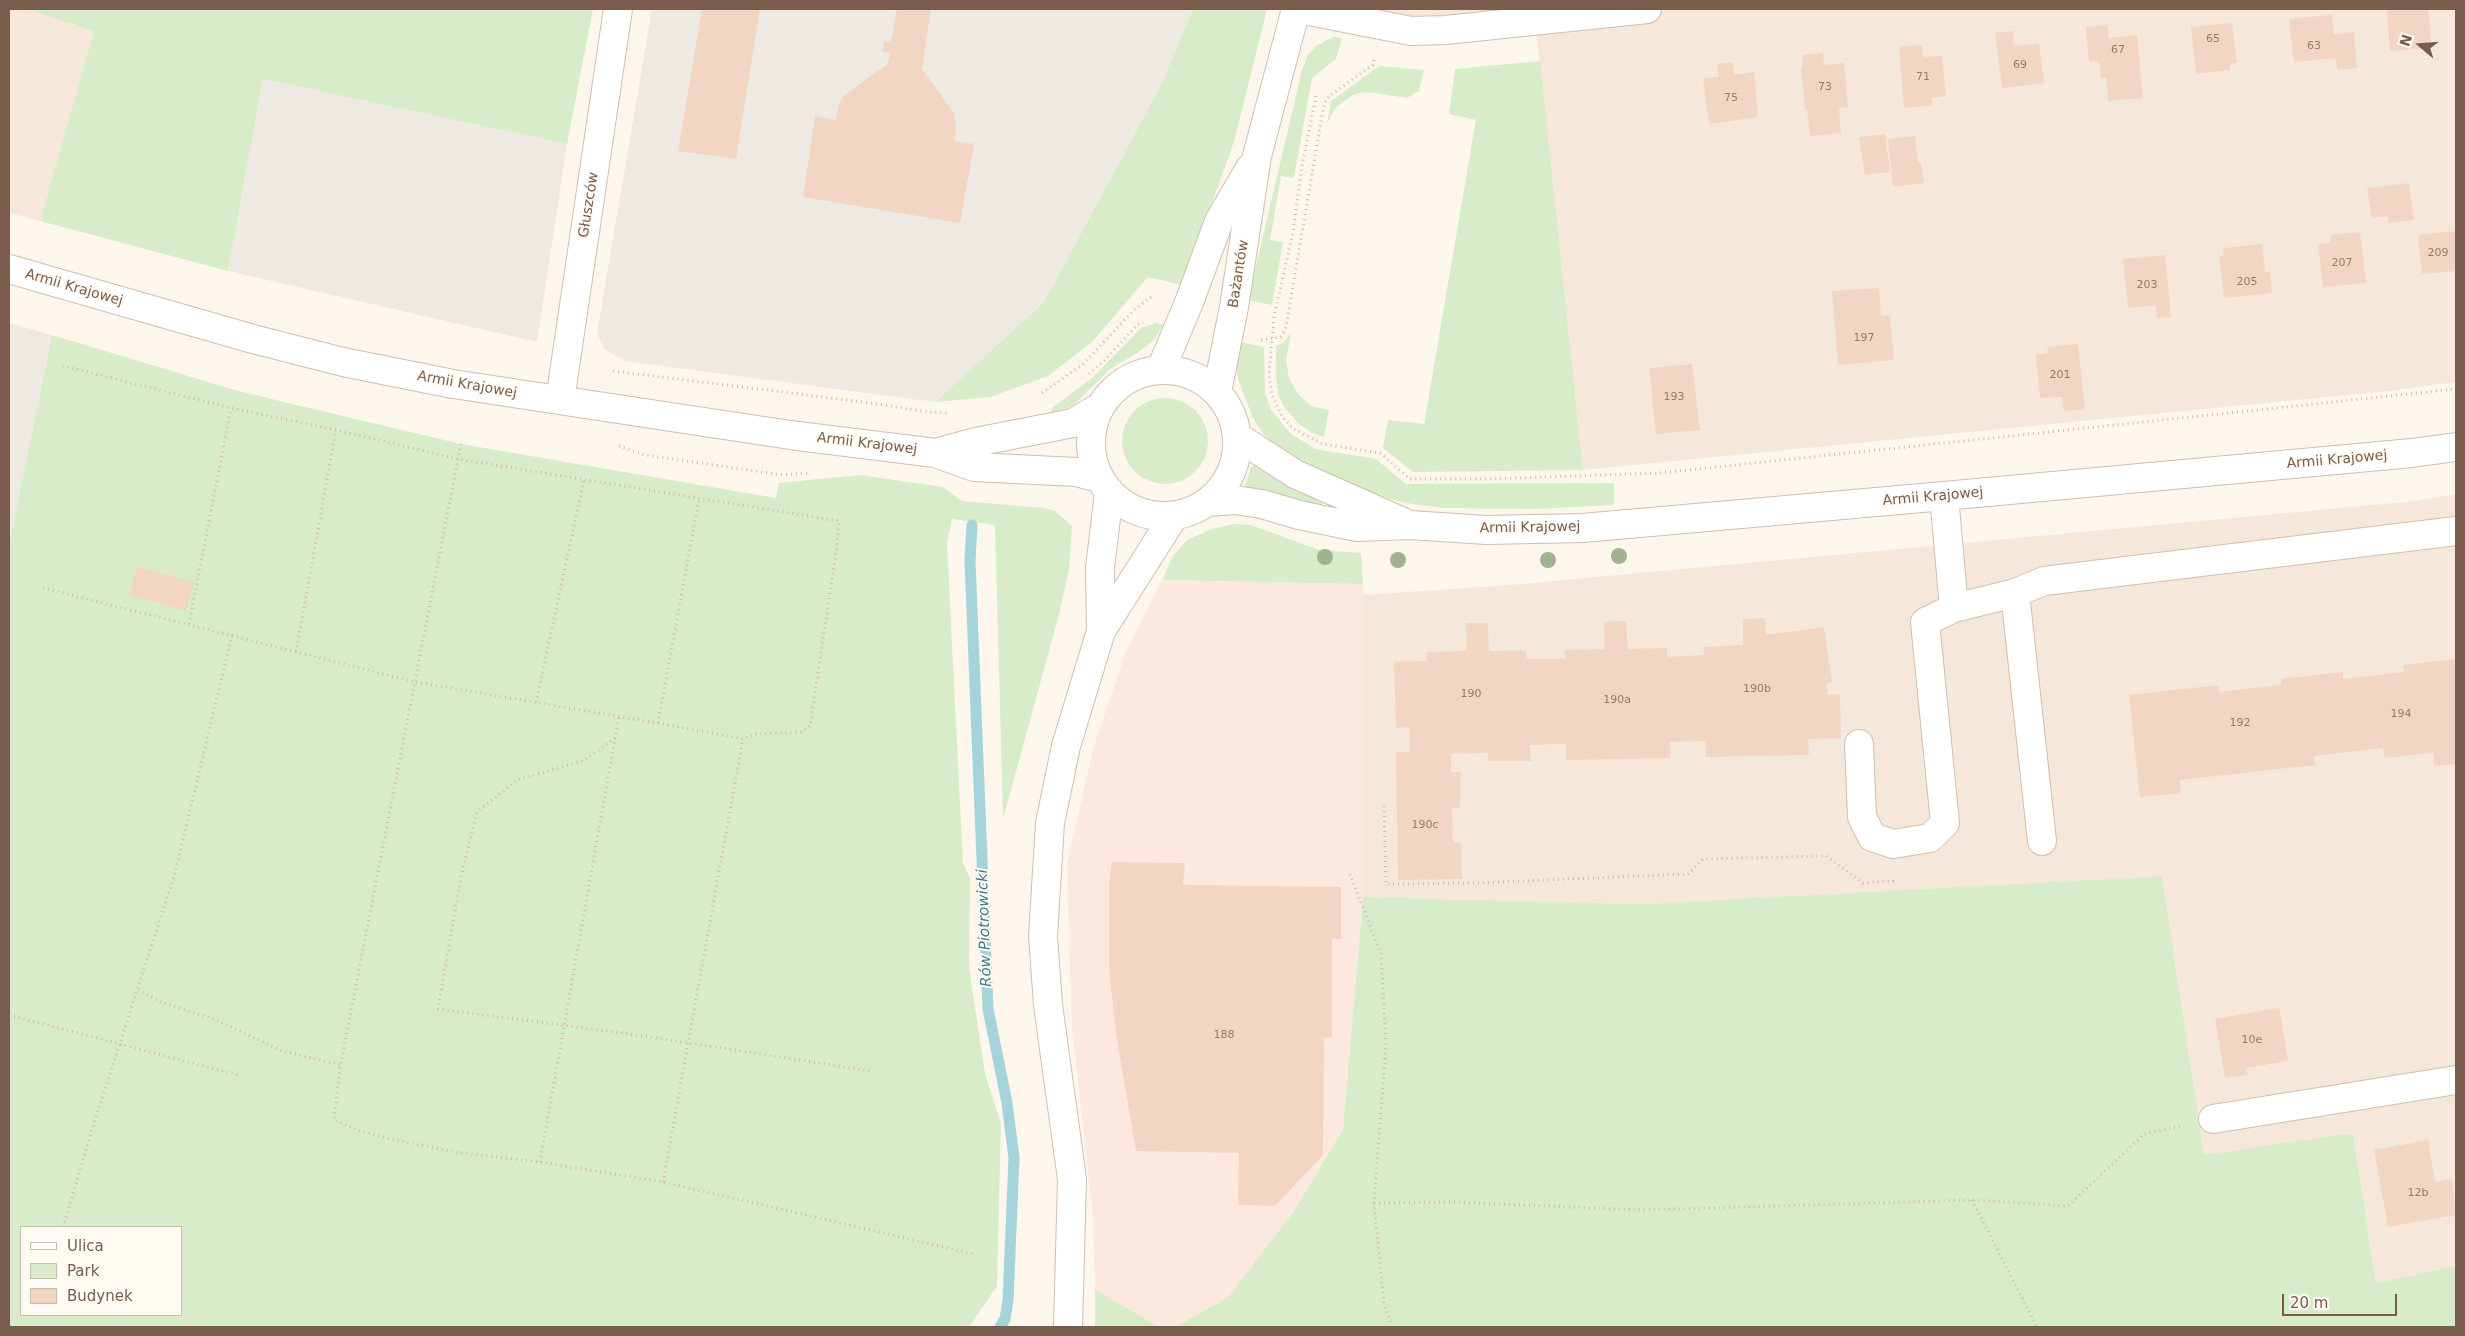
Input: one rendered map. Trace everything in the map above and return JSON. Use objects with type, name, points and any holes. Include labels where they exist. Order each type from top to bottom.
[{"type":"street","name":"Głuszców","points":[[560,400],[618,9]]},
{"type":"street","points":[[1298,9],[1412,31],[1446,30],[1647,9]]},
{"type":"street","name":"Bażantów","points":[[1217,392],[1234,307],[1256,156],[1298,9]]},
{"type":"street","name":"Bażantów","points":[[1161,369],[1190,300],[1219,221],[1256,156]]},
{"type":"street","name":"Armii Krajowej","points":[[9,269],[253,339],[343,362],[503,393],[790,435],[935,453],[974,467],[1076,472],[1104,485]]},
{"type":"street","points":[[1161,369],[1181,371],[1201,379],[1217,392],[1231,413],[1238,437],[1231,474],[1221,490],[1208,502],[1192,511],[1174,516],[1156,517],[1139,513],[1122,504],[1104,485],[1091,455],[1091,431],[1098,408],[1118,385],[1131,376],[1146,371],[1161,369]]},
{"type":"street","name":"Armii Krajowej","points":[[935,453],[976,442],[1073,423],[1098,408]]},
{"type":"street","name":"Armii Krajowej","points":[[1238,437],[1311,482],[1410,525]]},
{"type":"street","name":"Armii Krajowej","points":[[1208,502],[1235,500],[1262,504],[1299,515],[1356,527],[1410,525],[1486,530],[1582,528],[1944,496],[2456,447]]},
{"type":"street","points":[[1101,631],[1100,568],[1104,485]]},
{"type":"street","points":[[1944,496],[1954,608]]},
{"type":"street","points":[[1068,1327],[1072,1179],[1048,1005],[1043,936],[1045,875],[1050,823],[1066,746],[1101,631],[1174,516]]},
{"type":"street","points":[[1859,744],[1862,816],[1872,837],[1893,844],[1930,838],[1945,823],[1925,622],[1954,608],[2016,593],[2044,581],[2456,532]]},
{"type":"street","points":[[2016,593],[2042,841]]},
{"type":"street","points":[[2214,1119],[2456,1080]]},
{"type":"path","points":[[1272,340],[1281,337],[1286,327],[1324,104],[1329,96],[1373,65]]},
{"type":"path","points":[[1316,96],[1302,166],[1293,232],[1274,316],[1269,375],[1272,395],[1282,416],[1292,428],[1323,444],[1380,453],[1410,479],[1497,479],[1659,473],[2456,389]]},
{"type":"path","points":[[1036,395],[1064,380],[1083,364],[1135,309],[1154,295],[1163,296]]},
{"type":"path","points":[[1084,378],[1104,361],[1137,326],[1149,318]]},
{"type":"path","points":[[43,588],[415,682],[743,739],[755,734],[801,732],[810,726],[839,521],[458,459],[336,430],[231,408],[60,365]]},
{"type":"path","points":[[616,371],[928,412],[952,413]]},
{"type":"path","points":[[189,624],[231,408]]},
{"type":"path","points":[[296,652],[336,430]]},
{"type":"path","points":[[461,444],[341,1065],[334,1105],[334,1120],[358,1130],[390,1139],[461,1153],[540,1162],[663,1182],[974,1254]]},
{"type":"path","points":[[536,702],[584,480]]},
{"type":"path","points":[[658,723],[699,499]]},
{"type":"path","points":[[63,1226],[119,1043],[175,873],[232,636]]},
{"type":"path","points":[[540,1162],[619,716]]},
{"type":"path","points":[[615,738],[585,760],[517,780],[477,812],[461,877],[438,1009],[688,1043],[871,1071]]},
{"type":"path","points":[[663,1182],[743,739]]},
{"type":"path","points":[[1384,806],[1386,884],[1475,884],[1688,874],[1703,858],[1826,856],[1863,883],[1886,882],[1893,881],[1893,844]]},
{"type":"path","points":[[1350,874],[1381,954],[1386,1046],[1374,1203],[1384,1304],[1392,1327]]},
{"type":"path","points":[[138,990],[161,1002],[216,1020],[282,1051],[341,1065]]},
{"type":"path","points":[[9,1015],[238,1075]]},
{"type":"path","points":[[1374,1203],[1454,1202],[1642,1210],[1972,1200],[2068,1206],[2144,1134],[2214,1119]]},
{"type":"path","points":[[1972,1200],[2037,1327]]},
{"type":"shaded area","points":[[9,9],[26,9],[94,31],[40,221],[9,213]]},
{"type":"shaded area","points":[[652,9],[1193,9],[1161,85],[1044,302],[935,402],[624,361],[604,349],[597,333]]},
{"type":"shaded area","points":[[1299,9],[2456,9],[2456,382],[2388,391],[1583,470],[1535,21],[1446,30]]},
{"type":"shaded area","points":[[263,79],[567,144],[537,342],[228,271]]},
{"type":"shaded area","points":[[9,323],[52,335],[9,544]]},
{"type":"shaded area","points":[[2456,494],[2456,1266],[2376,1283],[2353,1133],[2204,1156],[2162,876],[1641,904],[1363,897],[1363,595],[1510,585],[2416,501]]},
{"type":"shaded area","points":[[1162,580],[1363,584],[1363,897],[1343,1129],[1294,1211],[1229,1296],[1176,1327],[1159,1327],[1095,1289],[1093,1216],[1072,1026],[1067,864],[1093,749],[1124,657]]},
{"type":"green space","points":[[26,9],[593,9],[567,144],[263,79],[228,271],[40,221],[94,31]]},
{"type":"green space","points":[[1193,9],[1267,9],[1234,142],[1182,285],[1148,277],[1092,342],[1048,376],[991,397],[935,402],[1044,302],[1161,85]]},
{"type":"green space","points":[[1334,37],[1342,38],[1336,59],[1312,78],[1294,178],[1281,176],[1270,240],[1283,242],[1272,305],[1248,300],[1302,70],[1308,55],[1317,45]]},
{"type":"green space","points":[[1540,61],[1583,470],[1413,472],[1383,448],[1388,420],[1424,424],[1476,120],[1449,114],[1455,69]]},
{"type":"green space","points":[[1379,66],[1424,70],[1419,91],[1407,98],[1363,92],[1353,95],[1336,107],[1327,123],[1331,101]]},
{"type":"green space","points":[[1156,323],[1164,325],[1154,340],[1110,369],[1074,405],[1051,415],[1052,408],[1092,378],[1141,328]]},
{"type":"green space","points":[[1291,332],[1286,360],[1289,378],[1298,394],[1311,406],[1329,410],[1324,437],[1312,433],[1297,422],[1285,408],[1278,394],[1276,346],[1284,342]]},
{"type":"green space","points":[[52,335],[238,391],[461,444],[776,498],[779,483],[860,475],[943,487],[962,501],[1044,508],[1055,511],[1072,526],[1069,570],[1057,622],[1003,819],[995,525],[952,519],[947,542],[963,863],[970,878],[969,967],[985,1074],[1001,1123],[997,1286],[969,1327],[9,1327],[9,544]]},
{"type":"green space","points":[[1240,342],[1264,347],[1265,393],[1271,410],[1291,434],[1315,449],[1376,459],[1406,484],[1614,483],[1614,505],[1536,509],[1441,508],[1406,503],[1367,493],[1299,463],[1280,450],[1264,435],[1253,418],[1239,382],[1236,367]]},
{"type":"green space","points":[[1165,398],[1181,401],[1189,405],[1201,417],[1205,425],[1208,441],[1205,457],[1201,465],[1189,477],[1181,481],[1165,484],[1149,481],[1141,477],[1129,465],[1125,457],[1122,441],[1125,425],[1129,417],[1141,405],[1149,401]]},
{"type":"green space","points":[[1258,464],[1323,501],[1322,505],[1248,488],[1245,486],[1251,467]]},
{"type":"green space","points":[[1234,524],[1251,525],[1319,550],[1361,553],[1363,584],[1162,580],[1173,556],[1187,540],[1212,529]]},
{"type":"green space","points":[[2162,876],[2204,1155],[2353,1133],[2376,1283],[2456,1266],[2456,1327],[1176,1327],[1229,1296],[1294,1211],[1343,1129],[1363,897],[1641,904]]},
{"type":"green space","points":[[1095,1289],[1105,1295],[1159,1327],[1095,1327]]},
{"type":"building","points":[[702,9],[760,9],[736,159],[678,151]]},
{"type":"building","points":[[897,9],[931,9],[922,69],[954,113],[956,130],[954,141],[974,144],[960,223],[803,197],[815,116],[836,120],[839,103],[844,95],[888,64],[890,52],[882,51],[884,41],[891,42]]},
{"type":"building","points":[[2428,9],[2432,48],[2390,51],[2387,10]]},
{"type":"building","points":[[2332,15],[2334,34],[2354,32],[2357,68],[2337,70],[2336,58],[2294,62],[2289,19]]},
{"type":"building","points":[[2232,23],[2237,63],[2230,64],[2230,70],[2196,74],[2191,27]]},
{"type":"building","points":[[2108,25],[2109,38],[2137,35],[2143,98],[2108,101],[2106,78],[2101,79],[2099,61],[2089,62],[2086,27]]},
{"type":"building","points":[[2013,31],[2015,46],[2039,43],[2044,83],[2002,88],[1995,33]]},
{"type":"building","points":[[1922,45],[1923,57],[1942,56],[1946,96],[1932,98],[1933,105],[1904,108],[1899,47]]},
{"type":"building","points":[[1823,53],[1824,65],[1844,63],[1848,107],[1839,108],[1841,133],[1810,136],[1807,110],[1805,111],[1801,67],[1803,67],[1802,55]]},
{"type":"building","points":[[1733,62],[1734,75],[1754,72],[1758,117],[1709,124],[1703,78],[1719,77],[1717,64]]},
{"type":"building","points":[[1885,134],[1890,172],[1865,175],[1859,137]]},
{"type":"building","points":[[1915,136],[1918,163],[1921,163],[1924,183],[1893,187],[1888,139]]},
{"type":"building","points":[[2409,183],[2414,220],[2388,223],[2388,216],[2372,218],[2367,188]]},
{"type":"building","points":[[2456,231],[2456,271],[2422,274],[2418,235]]},
{"type":"building","points":[[2360,232],[2366,283],[2323,287],[2318,244],[2331,243],[2330,235]]},
{"type":"building","points":[[2262,244],[2265,272],[2270,272],[2272,293],[2224,298],[2219,256],[2224,256],[2223,248]]},
{"type":"building","points":[[2165,255],[2171,317],[2157,318],[2156,305],[2128,308],[2123,259]]},
{"type":"building","points":[[1879,288],[1881,316],[1890,315],[1894,360],[1838,365],[1832,291]]},
{"type":"building","points":[[2078,344],[2085,409],[2064,411],[2062,397],[2040,398],[2036,355],[2048,353],[2047,347]]},
{"type":"building","points":[[1692,364],[1700,430],[1656,434],[1649,368]]},
{"type":"building","points":[[137,567],[194,582],[186,611],[129,595]]},
{"type":"building","points":[[1765,618],[1766,635],[1824,627],[1832,682],[1826,684],[1828,695],[1840,694],[1841,738],[1808,739],[1809,755],[1706,757],[1706,741],[1670,742],[1670,758],[1566,760],[1566,744],[1530,745],[1531,761],[1488,761],[1488,753],[1451,754],[1451,772],[1461,772],[1460,808],[1452,808],[1453,843],[1461,842],[1462,879],[1398,880],[1396,752],[1410,752],[1409,727],[1396,728],[1394,662],[1427,661],[1427,652],[1467,651],[1466,623],[1488,623],[1489,651],[1526,650],[1527,659],[1565,659],[1565,650],[1605,649],[1604,622],[1626,621],[1628,649],[1667,648],[1667,657],[1704,655],[1703,647],[1743,645],[1743,619]]},
{"type":"building","points":[[2456,659],[2456,764],[2434,766],[2433,753],[2384,758],[2383,748],[2314,756],[2315,765],[2180,780],[2181,793],[2140,797],[2129,695],[2219,685],[2219,692],[2281,685],[2281,679],[2343,672],[2343,679],[2404,672],[2403,665]]},
{"type":"building","points":[[1112,862],[1185,863],[1183,885],[1341,887],[1341,939],[1332,939],[1332,1037],[1324,1038],[1323,1155],[1275,1206],[1238,1205],[1239,1153],[1136,1151],[1116,1034],[1109,969],[1109,883]]},
{"type":"building","points":[[2279,1008],[2288,1061],[2246,1068],[2247,1075],[2225,1078],[2215,1019]]},
{"type":"building","points":[[2428,1140],[2435,1182],[2452,1179],[2456,1215],[2388,1227],[2374,1150]]},
{"type":"waterway","name":"Rów Piotrowicki","points":[[972,525],[970,561],[988,1009],[1007,1103],[1014,1158],[1008,1300],[1005,1319],[1000,1327]]}]
